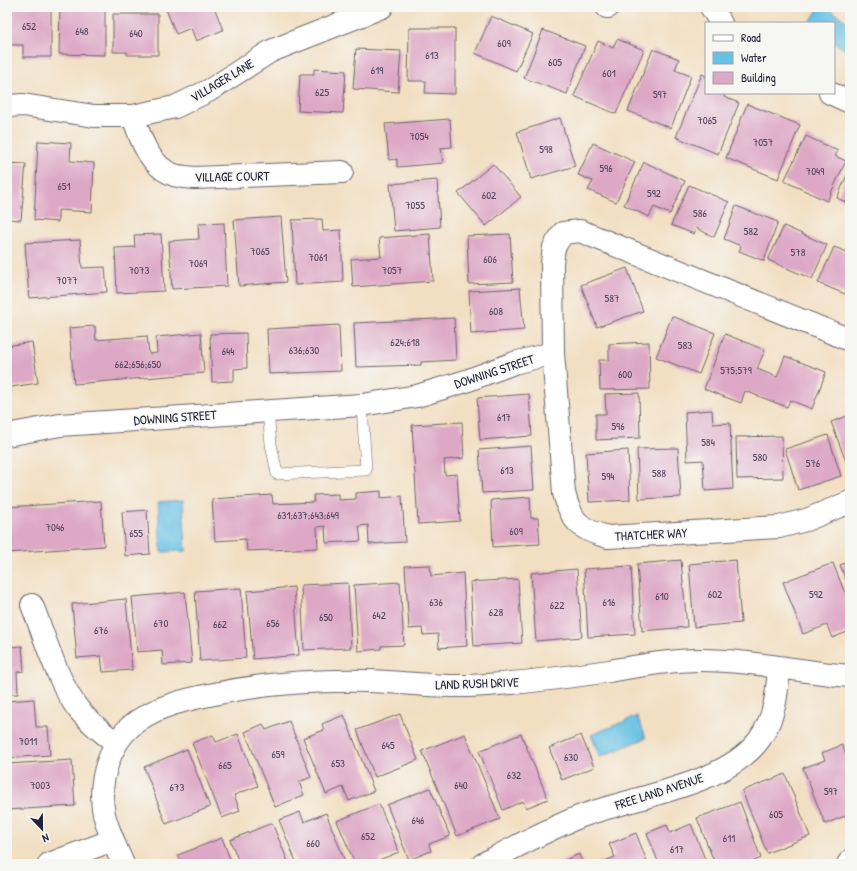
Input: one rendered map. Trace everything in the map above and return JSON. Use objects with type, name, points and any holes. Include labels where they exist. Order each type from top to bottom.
[{"type":"street","name":"VILLAGER LANE","points":[[7,106],[23,105],[94,116],[133,116],[175,107],[210,90],[271,51],[297,39],[382,7]]},
{"type":"street","points":[[711,7],[720,22]]},
{"type":"street","points":[[832,94],[850,102]]},
{"type":"street","name":"VILLAGE COURT","points":[[133,116],[142,144],[155,162],[173,175],[195,178],[342,172]]},
{"type":"street","points":[[553,353],[552,263],[554,247],[563,233],[580,231],[850,340]]},
{"type":"street","name":"DOWNING STREET","points":[[7,435],[60,424],[362,405],[417,396],[466,381],[514,363],[553,353]]},
{"type":"street","name":"THATCHER WAY","points":[[553,353],[564,492],[568,509],[578,524],[592,533],[608,536],[779,527],[806,520],[850,502]]},
{"type":"street","points":[[32,605],[66,690],[79,710],[96,727],[116,743],[106,769],[102,795],[104,815],[123,864]]},
{"type":"street","name":"LAND RUSH DRIVE","points":[[116,743],[137,721],[161,708],[222,692],[287,683],[366,682],[468,686],[545,680],[634,667],[698,660],[732,661],[850,676]]},
{"type":"street","name":"FREE LAND AVENUE","points":[[484,864],[579,817],[677,788],[710,775],[740,758],[758,740],[770,720],[776,698],[779,668]]},
{"type":"street","points":[[49,864],[113,840]]},
{"type":"lane","points":[[268,412],[271,444],[278,474],[366,470],[362,405]]},
{"type":"water","points":[[820,7],[827,7],[850,24],[850,48],[847,51],[835,43],[835,22],[810,22]]},
{"type":"water","points":[[183,500],[186,551],[161,552],[158,502]]},
{"type":"water","points":[[637,716],[646,738],[600,757],[591,735]]},
{"type":"building","points":[[7,7],[51,7],[51,57],[23,57],[23,45],[7,45]]},
{"type":"building","points":[[60,7],[105,7],[105,55],[59,54]]},
{"type":"building","points":[[165,7],[214,7],[223,30],[196,41],[191,28],[176,34]]},
{"type":"building","points":[[113,14],[158,14],[158,55],[127,55],[127,52],[113,52]]},
{"type":"building","points":[[491,16],[533,34],[516,71],[475,53]]},
{"type":"building","points":[[409,28],[455,28],[455,94],[425,93],[426,81],[408,81]]},
{"type":"building","points":[[543,30],[585,46],[567,94],[524,78]]},
{"type":"building","points":[[617,39],[644,50],[616,114],[574,96],[598,41],[613,48]]},
{"type":"building","points":[[356,49],[401,51],[398,92],[353,89]]},
{"type":"building","points":[[653,49],[679,59],[675,70],[691,76],[671,128],[628,111]]},
{"type":"building","points":[[314,69],[346,71],[343,113],[298,111],[300,74],[314,74]]},
{"type":"building","points":[[702,74],[705,76],[705,94],[725,94],[724,97],[739,103],[718,154],[676,137]]},
{"type":"building","points":[[747,104],[800,125],[778,179],[726,158]]},
{"type":"building","points":[[560,118],[575,166],[531,179],[517,132]]},
{"type":"building","points":[[450,119],[452,147],[441,148],[443,163],[397,167],[397,159],[389,160],[385,124]]},
{"type":"building","points":[[806,136],[838,151],[835,156],[846,161],[827,201],[784,181]]},
{"type":"building","points":[[38,141],[71,143],[70,161],[94,163],[92,212],[58,210],[58,222],[34,220]]},
{"type":"building","points":[[593,143],[635,162],[616,202],[588,190],[593,181],[578,175]]},
{"type":"building","points":[[644,162],[685,181],[670,214],[654,207],[649,217],[624,205]]},
{"type":"building","points":[[7,163],[26,164],[21,220],[7,219]]},
{"type":"building","points":[[493,164],[521,197],[486,226],[458,193]]},
{"type":"building","points":[[850,168],[850,204],[837,198]]},
{"type":"building","points":[[437,180],[440,227],[394,231],[390,184]]},
{"type":"building","points":[[689,185],[729,202],[714,237],[696,228],[694,234],[671,225]]},
{"type":"building","points":[[736,206],[778,222],[764,261],[739,251],[741,246],[724,239]]},
{"type":"building","points":[[281,217],[286,282],[239,286],[234,220]]},
{"type":"building","points":[[322,219],[323,231],[341,230],[343,282],[295,285],[292,220]]},
{"type":"building","points":[[224,223],[227,286],[172,289],[169,241],[199,239],[198,224]]},
{"type":"building","points":[[784,226],[827,245],[812,279],[768,260]]},
{"type":"building","points":[[161,234],[164,291],[117,293],[115,248],[135,247],[134,235]]},
{"type":"building","points":[[430,234],[433,281],[353,287],[351,259],[381,257],[379,238]]},
{"type":"building","points":[[510,234],[513,282],[469,284],[467,236]]},
{"type":"building","points":[[80,240],[82,268],[105,267],[107,292],[29,298],[25,243]]},
{"type":"building","points":[[834,247],[850,253],[850,296],[818,283]]},
{"type":"building","points":[[627,268],[643,311],[597,327],[581,285]]},
{"type":"building","points":[[520,288],[524,330],[471,334],[469,291]]},
{"type":"building","points":[[672,316],[715,333],[699,374],[656,357]]},
{"type":"building","points":[[454,318],[456,360],[421,362],[421,365],[356,367],[354,323]]},
{"type":"building","points":[[339,325],[341,371],[269,374],[267,329]]},
{"type":"building","points":[[95,326],[96,340],[147,336],[149,354],[157,353],[156,337],[201,333],[204,373],[74,384],[69,328]]},
{"type":"building","points":[[246,333],[247,368],[234,369],[234,381],[212,382],[210,334]]},
{"type":"building","points":[[725,334],[765,350],[757,369],[777,377],[785,356],[826,372],[812,409],[790,400],[787,407],[745,391],[741,403],[704,389]]},
{"type":"building","points":[[32,342],[38,383],[11,387],[11,392],[7,392],[7,346]]},
{"type":"building","points":[[649,342],[650,389],[600,390],[599,360],[609,360],[609,344]]},
{"type":"building","points":[[639,393],[640,438],[596,440],[596,414],[606,414],[605,394]]},
{"type":"building","points":[[529,394],[532,436],[480,440],[477,398]]},
{"type":"building","points":[[712,410],[713,424],[730,423],[733,489],[705,491],[703,460],[687,461],[685,412]]},
{"type":"building","points":[[850,415],[850,463],[847,464],[831,422]]},
{"type":"building","points":[[462,422],[464,458],[444,460],[445,475],[457,474],[460,521],[418,524],[412,425]]},
{"type":"building","points":[[828,435],[841,476],[798,490],[785,449]]},
{"type":"building","points":[[782,436],[783,478],[737,479],[736,437]]},
{"type":"building","points":[[531,446],[534,490],[482,493],[479,450]]},
{"type":"building","points":[[678,448],[681,497],[639,499],[637,449]]},
{"type":"building","points":[[628,450],[630,500],[589,502],[586,453]]},
{"type":"building","points":[[381,491],[381,498],[402,496],[405,542],[369,544],[368,525],[359,526],[361,541],[326,543],[325,526],[317,527],[318,548],[247,551],[246,539],[215,541],[212,499],[272,495],[273,504],[314,502],[313,495],[338,494],[338,500],[356,499],[356,493]]},
{"type":"building","points":[[530,497],[531,518],[538,518],[540,544],[493,547],[491,500]]},
{"type":"building","points":[[101,501],[104,546],[7,553],[7,507]]},
{"type":"building","points":[[147,510],[150,554],[125,556],[122,512]]},
{"type":"building","points":[[681,560],[687,627],[642,631],[637,564]]},
{"type":"building","points":[[736,560],[741,623],[694,627],[689,564]]},
{"type":"building","points":[[850,561],[850,590],[840,565]]},
{"type":"building","points":[[833,563],[850,606],[850,631],[832,638],[827,625],[803,634],[783,582]]},
{"type":"building","points":[[430,565],[431,576],[463,573],[467,646],[439,648],[438,634],[423,635],[422,628],[409,629],[405,566]]},
{"type":"building","points":[[631,566],[635,634],[588,637],[584,569]]},
{"type":"building","points":[[577,569],[582,637],[536,641],[531,573]]},
{"type":"building","points":[[518,579],[522,643],[474,646],[470,582]]},
{"type":"building","points":[[400,582],[404,645],[381,646],[381,649],[358,651],[354,585]]},
{"type":"building","points":[[348,583],[351,648],[304,650],[301,585]]},
{"type":"building","points":[[294,587],[299,655],[253,659],[247,591]]},
{"type":"building","points":[[241,588],[246,658],[200,661],[195,591]]},
{"type":"building","points":[[185,592],[192,663],[163,665],[162,650],[137,652],[132,597]]},
{"type":"building","points":[[126,599],[132,670],[103,672],[101,656],[77,658],[72,604]]},
{"type":"building","points":[[22,646],[24,671],[17,672],[18,694],[7,694],[7,647]]},
{"type":"building","points":[[34,699],[36,727],[48,727],[50,755],[7,758],[7,701]]},
{"type":"building","points":[[400,714],[418,760],[375,777],[357,730]]},
{"type":"building","points":[[344,715],[374,791],[349,801],[343,787],[326,794],[303,738],[324,730],[322,724]]},
{"type":"building","points":[[289,721],[311,777],[299,782],[304,795],[275,807],[245,732],[263,724],[266,730]]},
{"type":"building","points":[[238,734],[258,786],[234,795],[240,811],[222,818],[192,743],[213,735],[216,742]]},
{"type":"building","points":[[465,734],[500,819],[457,836],[422,751]]},
{"type":"building","points":[[521,734],[548,799],[526,808],[523,801],[503,810],[479,751]]},
{"type":"building","points":[[581,735],[594,767],[562,780],[549,748]]},
{"type":"building","points":[[842,745],[850,765],[850,814],[825,824],[803,768],[825,760],[822,753]]},
{"type":"building","points":[[187,749],[210,807],[166,824],[144,767]]},
{"type":"building","points":[[72,760],[75,806],[7,810],[7,764]]},
{"type":"building","points":[[785,774],[810,836],[767,853],[742,791]]},
{"type":"building","points":[[430,788],[450,836],[429,844],[431,851],[409,860],[387,805]]},
{"type":"building","points":[[740,802],[761,858],[747,864],[715,864],[697,818]]},
{"type":"building","points":[[379,804],[399,852],[379,860],[380,864],[355,864],[337,821]]},
{"type":"building","points":[[300,812],[304,822],[326,813],[346,864],[297,864],[279,820]]},
{"type":"building","points":[[272,823],[289,864],[240,864],[230,840]]},
{"type":"building","points":[[691,824],[707,864],[659,864],[647,833],[667,825],[670,833]]},
{"type":"building","points":[[636,833],[648,864],[597,864],[615,857],[609,844]]},
{"type":"building","points":[[222,838],[232,864],[182,864],[178,855]]},
{"type":"building","points":[[579,854],[583,864],[556,864]]}]
